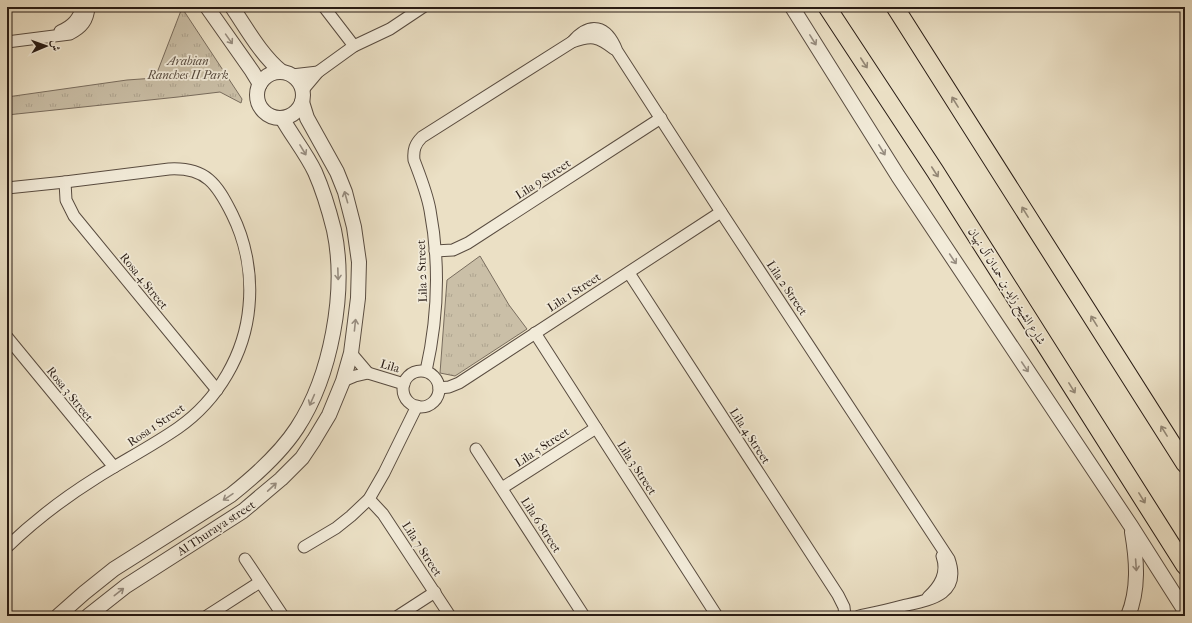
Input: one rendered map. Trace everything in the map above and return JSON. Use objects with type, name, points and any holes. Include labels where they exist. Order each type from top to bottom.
[{"type":"main road","name":"شارع الشيخ زايد بن حمدان آل نهيان","points":[[827,7],[939,178],[1185,566]]},
{"type":"main road","points":[[895,7],[1185,464]]},
{"type":"street","points":[[47,36],[72,25],[78,17],[82,7]]},
{"type":"street","points":[[7,42],[70,34],[78,30],[84,23],[90,7]]},
{"type":"street","points":[[207,7],[260,84]]},
{"type":"street","points":[[232,7],[276,67],[297,79],[302,96]]},
{"type":"street","points":[[324,7],[354,46]]},
{"type":"street","points":[[318,72],[269,74],[260,84],[257,92],[261,107],[266,113],[274,117],[282,118],[294,113],[299,108],[302,96],[318,72],[354,46],[390,29],[423,7]]},
{"type":"street","points":[[792,7],[898,176],[1131,526],[1185,611]]},
{"type":"street","name":"Lila 2 Street","points":[[426,371],[432,344],[436,310],[435,251],[430,209],[414,160],[414,150],[418,140],[572,42],[586,37],[602,40],[617,51],[949,559],[952,566],[951,580],[948,587],[937,597],[859,616]]},
{"type":"street","name":"Al Thuraya street","points":[[88,616],[126,586],[244,511],[281,479],[302,458],[314,440],[328,415],[343,381],[351,353],[358,298],[359,262],[354,227],[345,192],[337,172],[312,128],[302,96]]},
{"type":"street","name":"Al Thuraya street","points":[[58,616],[114,569],[231,495],[248,481],[284,444],[297,428],[310,405],[321,380],[334,326],[338,281],[337,256],[334,230],[325,198],[314,170],[282,118]]},
{"type":"street","name":"Lila 9 Street","points":[[435,251],[446,252],[460,247],[661,118]]},
{"type":"street","name":"Rosa 1 Street","points":[[7,188],[180,169],[201,173],[219,191],[237,223],[249,270],[250,295],[248,319],[237,356],[217,390],[199,411],[178,428],[60,502],[8,543]]},
{"type":"street","name":"Rosa 4 Street","points":[[64,182],[66,200],[74,216],[217,390]]},
{"type":"street","name":"Lila 1 Street","points":[[439,388],[449,387],[459,383],[721,212]]},
{"type":"street","name":"Lila 4 Street","points":[[628,273],[838,595],[844,607],[846,616]]},
{"type":"street","name":"Lila 3 Street","points":[[535,333],[717,616]]},
{"type":"street","name":"Rosa 3 Street","points":[[7,337],[114,467]]},
{"type":"street","name":"Lila","points":[[351,353],[368,373]]},
{"type":"street","points":[[420,371],[426,371],[435,378],[439,388],[438,395],[430,405],[424,407],[417,406],[412,404],[405,395],[404,384],[410,375],[420,371]]},
{"type":"street","name":"Lila","points":[[343,381],[368,373],[404,384]]},
{"type":"street","points":[[304,547],[336,528],[369,499],[384,473],[417,406]]},
{"type":"street","name":"Lila 5 Street","points":[[502,488],[596,428]]},
{"type":"street","name":"Lila 6 Street","points":[[476,449],[584,616]]},
{"type":"street","name":"Lila 7 Street","points":[[369,499],[383,514],[450,616]]},
{"type":"street","points":[[1128,616],[1135,595],[1136,581],[1131,526]]},
{"type":"street","points":[[245,560],[283,616]]},
{"type":"street","points":[[207,616],[260,582]]},
{"type":"street","points":[[398,616],[435,592]]},
{"type":"green space","name":"Arabian Ranches II Park","points":[[182,8],[242,99],[241,103],[220,92],[7,115],[7,97],[127,80],[155,78]]},
{"type":"green space","points":[[480,256],[509,305],[527,329],[455,376],[440,373],[447,280]]}]
